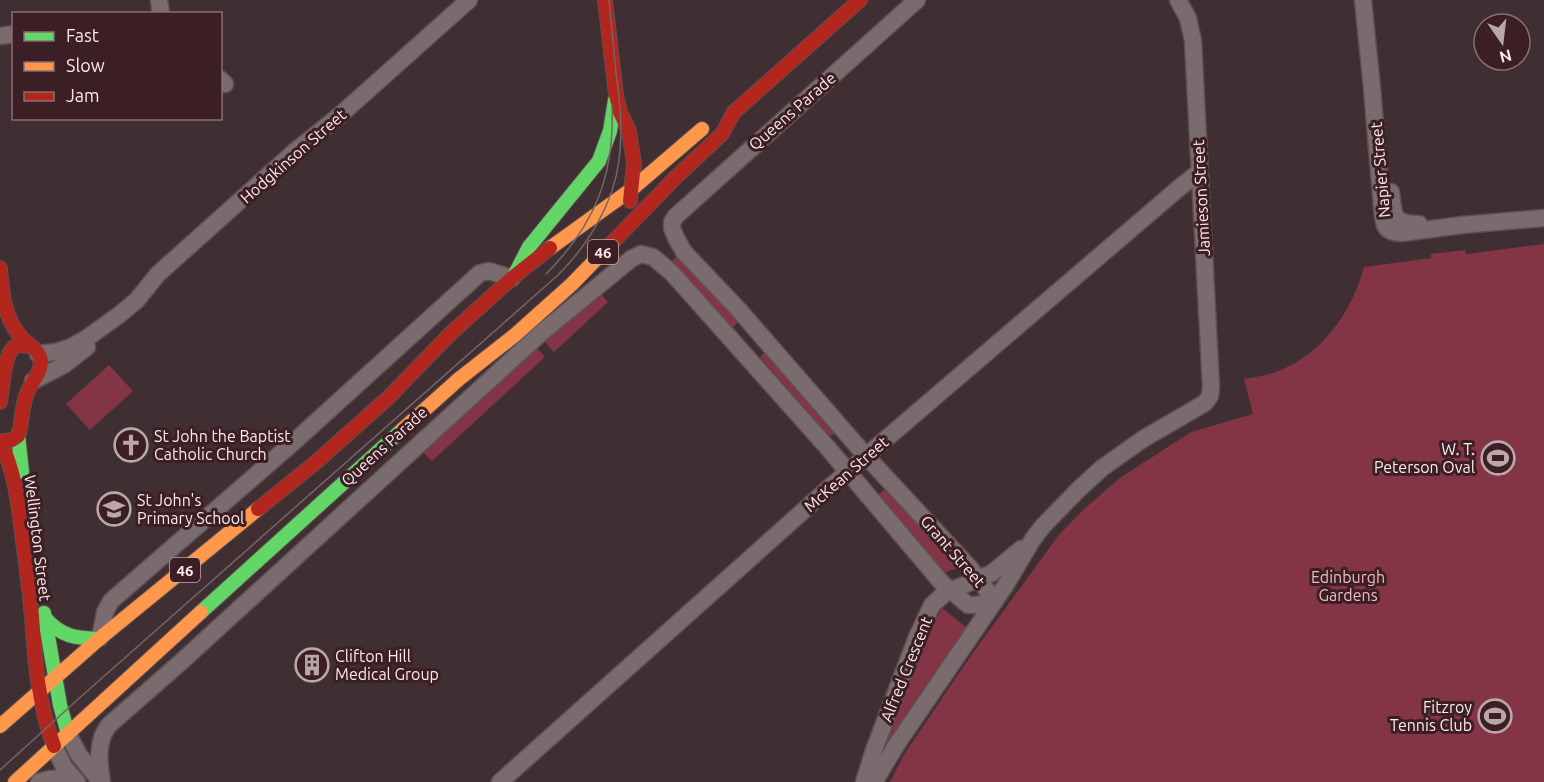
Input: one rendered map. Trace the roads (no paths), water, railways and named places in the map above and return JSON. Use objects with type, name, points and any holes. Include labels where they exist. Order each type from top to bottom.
[{"type":"main road","points":[[605,0],[616,95],[620,112],[629,131],[634,167],[627,214],[613,242]]},
{"type":"main road","name":"Queens Parade","points":[[26,780],[54,746],[373,455],[459,379],[562,294],[676,177],[722,134],[734,112],[860,0]]},
{"type":"main road","points":[[513,277],[529,247],[599,161],[613,119],[616,95]]},
{"type":"main road","name":"Queens Parade","points":[[0,725],[99,639],[315,464],[389,398],[449,335],[513,277],[632,189],[715,117],[734,112]]},
{"type":"main road","points":[[0,267],[5,311],[12,327],[34,350]]},
{"type":"main road","points":[[2,365],[8,348],[20,344],[34,350]]},
{"type":"main road","points":[[0,345],[3,388],[0,402]]},
{"type":"main road","name":"Wellington Street","points":[[34,350],[40,360],[40,368],[24,401],[18,435],[30,542],[62,715],[68,735]]},
{"type":"main road","points":[[0,441],[11,441],[18,435]]},
{"type":"main road","name":"Wellington Street","points":[[0,441],[8,456],[17,491],[30,599],[38,694],[44,723],[54,746]]},
{"type":"main road","points":[[45,618],[54,629],[65,636],[99,639]]},
{"type":"street","name":"Hodgkinson Street","points":[[34,350],[56,352],[71,347],[119,315],[137,300],[154,277],[469,0]]},
{"type":"street","name":"Queens Parade","points":[[672,226],[676,216],[917,0]]},
{"type":"street","name":"Jamieson Street","points":[[1178,0],[1187,14],[1191,28],[1211,391],[1208,400]]},
{"type":"street","name":"Napier Street","points":[[1364,0],[1383,220],[1393,225],[1392,232],[1402,233],[1544,218]]},
{"type":"street","name":"McKean Street","points":[[500,782],[866,456],[1199,172]]},
{"type":"street","name":"Grant Street","points":[[663,265],[747,356],[938,579],[963,602],[970,605],[995,601],[970,567],[866,456],[740,310],[682,249],[672,226]]},
{"type":"street","points":[[663,265],[682,249]]},
{"type":"street","name":"Queens Parade","points":[[101,782],[102,735],[109,725],[542,333],[631,259],[645,254],[663,265]]},
{"type":"street","points":[[99,639],[105,612],[111,601],[296,440],[480,273],[489,271],[513,277]]},
{"type":"street","name":"Hodgkinson Street","points":[[33,382],[80,353],[119,315]]},
{"type":"street","points":[[747,356],[766,340]]},
{"type":"street","name":"Alfred Crescent","points":[[864,782],[921,628],[934,602],[950,590],[999,568],[1033,538],[1102,468],[1143,439],[1208,400]]},
{"type":"street","name":"Alfred Crescent","points":[[874,782],[897,744],[995,601],[1033,538]]},
{"type":"street","points":[[68,735],[79,755],[101,782]]},
{"type":"street","points":[[54,746],[64,766],[75,780]]},
{"type":"street","name":"Queens Parade","points":[[26,780],[75,780]]},
{"type":"tram line","points":[[0,770],[569,263],[598,222],[612,192],[619,160],[620,116],[609,0]]},
{"type":"tram line","points":[[546,274],[577,237],[598,197],[610,154],[612,104]]},
{"type":"place","name":"St John the Baptist Catholic Church","points":[[131,445]]},
{"type":"place","name":"W. T. Peterson Oval","points":[[1498,458]]},
{"type":"place","name":"St John's Primary School","points":[[114,509]]},
{"type":"place","name":"Clifton Hill Medical Group","points":[[312,665]]},
{"type":"place","name":"Fitzroy Tennis Club","points":[[1495,716]]},
{"type":"park label","name":"Edinburgh Gardens","points":[[1348,586]]}]
